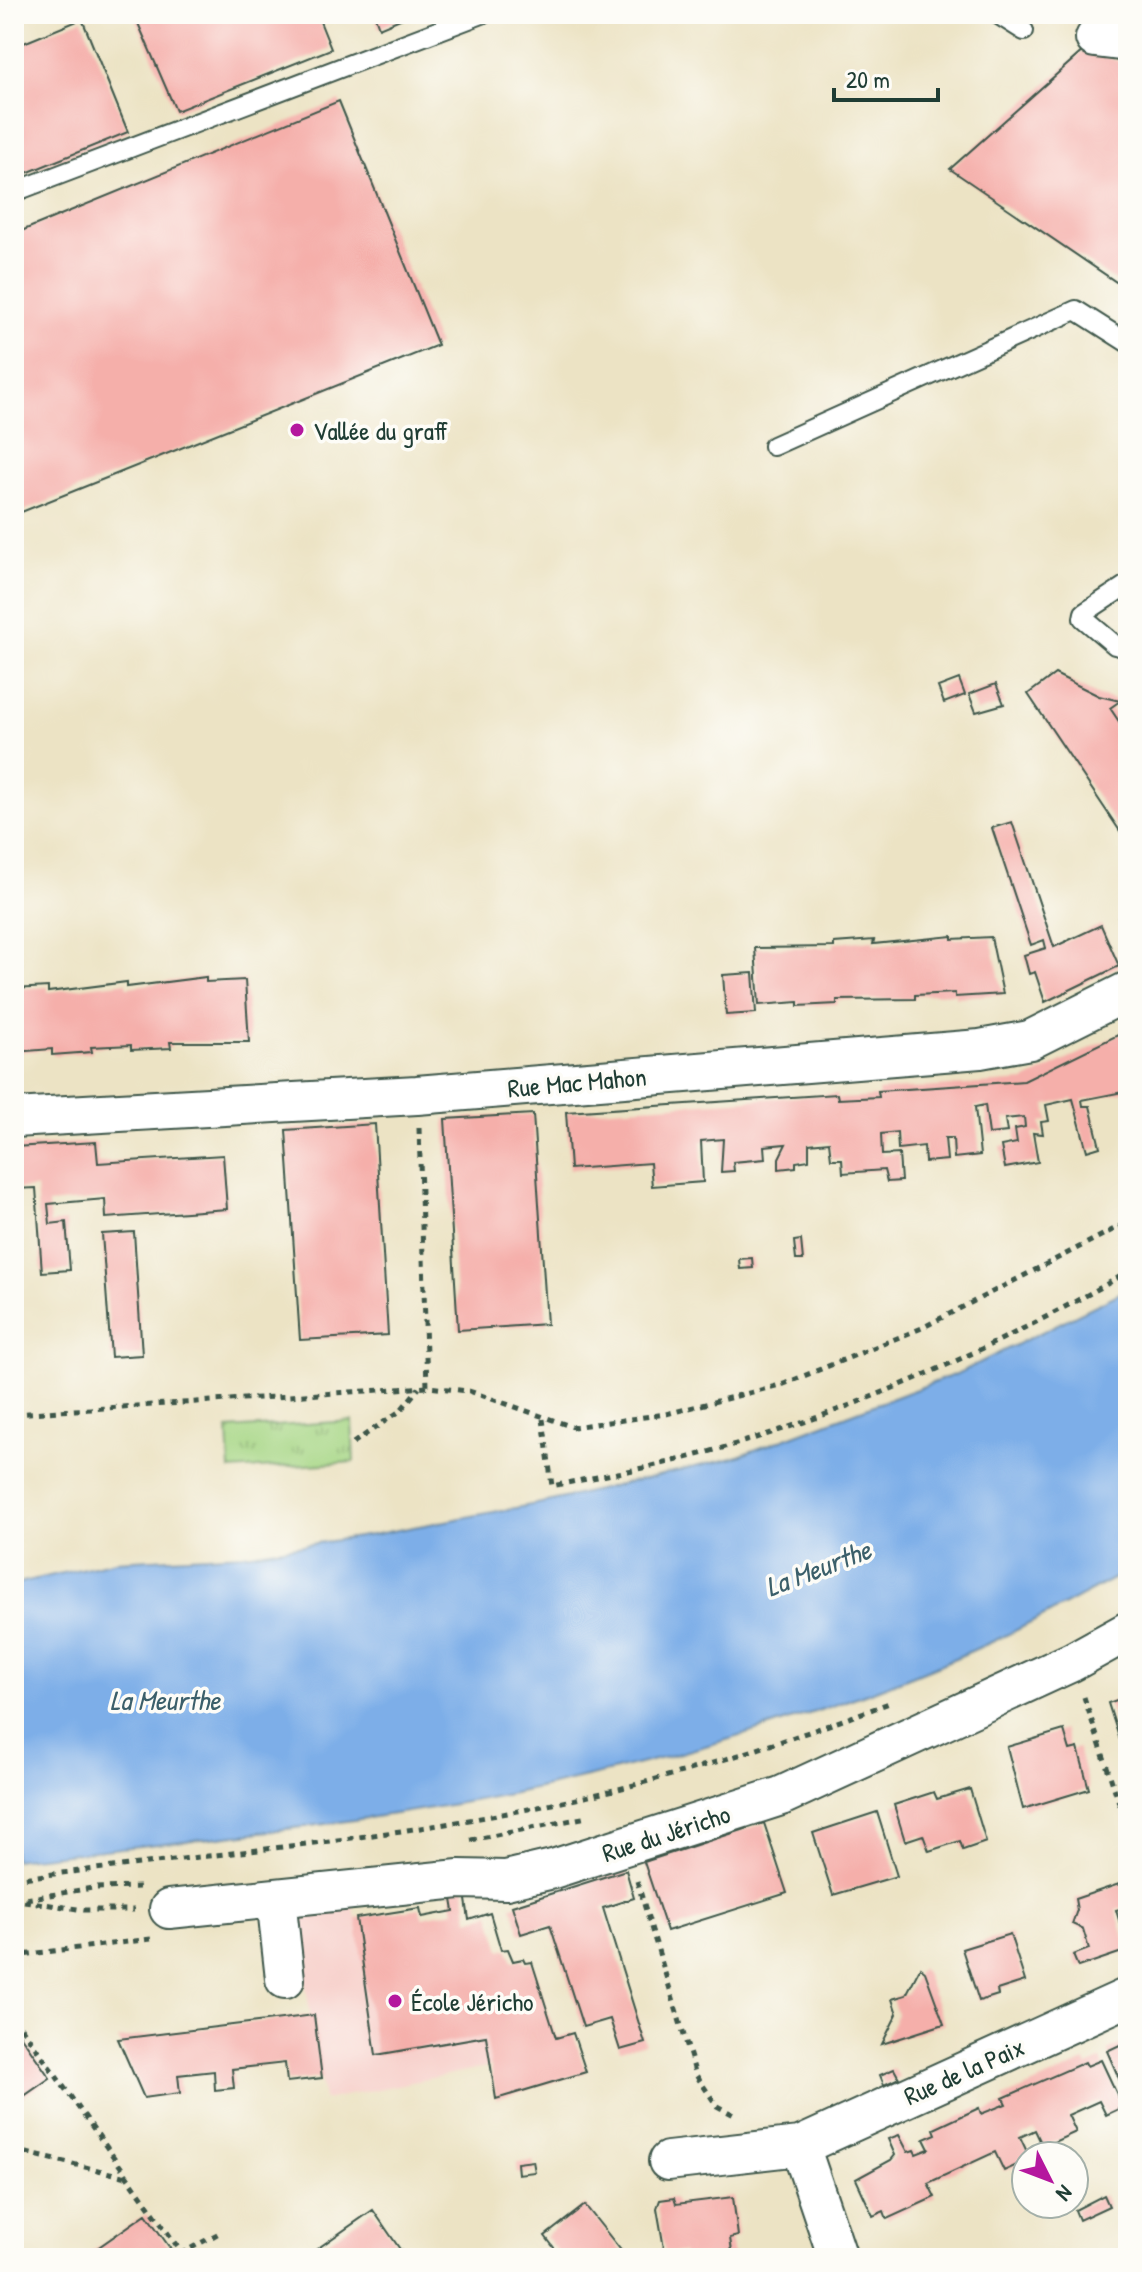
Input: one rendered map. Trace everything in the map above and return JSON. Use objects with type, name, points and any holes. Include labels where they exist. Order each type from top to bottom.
[{"type":"street","name":"Rue Mac Mahon","points":[[14,1118],[417,1095],[980,1049],[1030,1040],[1128,991]]},
{"type":"street","name":"Rue du Jéricho","points":[[161,1898],[276,1898],[459,1879],[506,1880],[630,1846],[781,1796],[1072,1662],[1128,1631]]},
{"type":"street","points":[[276,1898],[285,1979]]},
{"type":"street","name":"Rue de la Paix","points":[[668,2161],[800,2146],[1128,1997]]},
{"type":"street","points":[[800,2146],[838,2258]]},
{"type":"lane","points":[[14,192],[482,14]]},
{"type":"lane","points":[[997,14],[1024,31]]},
{"type":"lane","points":[[773,446],[1076,310],[1128,343]]},
{"type":"lane","points":[[1128,584],[1084,613],[1083,618],[1115,645],[1128,648]]},
{"type":"path","points":[[417,1095],[427,1387]]},
{"type":"path","points":[[14,1414],[427,1387],[469,1391],[573,1427],[666,1414],[784,1384],[922,1328],[1128,1222]]},
{"type":"path","points":[[543,1419],[552,1486],[708,1452],[886,1389],[1009,1335],[1128,1272]]},
{"type":"path","points":[[353,1443],[400,1411],[420,1388]]},
{"type":"path","points":[[1072,1662],[1128,1830]]},
{"type":"path","points":[[14,1879],[328,1842],[554,1804],[789,1740],[896,1701]]},
{"type":"path","points":[[470,1840],[601,1813]]},
{"type":"path","points":[[276,1846],[277,1855]]},
{"type":"path","points":[[630,1846],[642,1903],[696,2075],[717,2106],[747,2121]]},
{"type":"path","points":[[17,1901],[92,1888],[161,1898]]},
{"type":"path","points":[[17,1901],[84,1910],[161,1898]]},
{"type":"path","points":[[14,2017],[182,2253],[221,2232]]},
{"type":"path","points":[[14,2150],[128,2177]]},
{"type":"shaded area","name":"École Jéricho","points":[[464,1886],[491,2066],[324,2100],[298,1937],[301,1916],[307,1910],[353,1900],[356,1918],[420,1908],[423,1917],[454,1911],[450,1888]]},
{"type":"green space","points":[[352,1421],[354,1462],[230,1470],[228,1429]]},
{"type":"water","name":"La Meurthe","points":[[1128,1289],[1128,1571],[1028,1624],[941,1664],[833,1706],[721,1742],[608,1772],[419,1810],[14,1860],[14,1584],[115,1561],[244,1554],[371,1535],[547,1502],[733,1458],[959,1373]]},
{"type":"building","points":[[134,14],[317,14],[331,49],[176,111]]},
{"type":"building","points":[[374,14],[412,14],[379,28]]},
{"type":"building","points":[[82,19],[128,132],[14,178],[14,47]]},
{"type":"building","points":[[1084,50],[1128,64],[1128,290],[950,169]]},
{"type":"building","points":[[339,101],[438,345],[14,515],[14,234]]},
{"type":"building","points":[[1055,674],[1099,696],[1120,701],[1110,708],[1128,735],[1128,843],[1028,694]]},
{"type":"building","points":[[959,679],[965,695],[944,703],[938,687]]},
{"type":"building","points":[[996,684],[1004,704],[976,712],[969,694]]},
{"type":"building","points":[[1012,822],[1054,947],[1101,925],[1119,966],[1045,1002],[1035,972],[1029,974],[1024,955],[1046,948],[1044,940],[1031,945],[992,828]]},
{"type":"building","points":[[1128,913],[1128,937],[1118,917]]},
{"type":"building","points":[[952,936],[952,939],[991,937],[1003,994],[955,997],[955,993],[915,995],[915,999],[837,1000],[837,1004],[798,1006],[798,1002],[759,1005],[755,948],[834,947],[834,943],[874,940],[873,944]]},
{"type":"building","points":[[753,973],[756,1013],[726,1015],[723,975]]},
{"type":"building","points":[[206,977],[206,982],[245,980],[249,1042],[170,1042],[171,1048],[131,1050],[131,1045],[91,1047],[92,1052],[52,1055],[52,1049],[14,1052],[14,989],[48,987],[48,992],[127,982],[127,987]]},
{"type":"building","points":[[1128,1030],[1128,1091],[1082,1100],[1083,1106],[1090,1106],[1100,1147],[1087,1151],[1073,1099],[1046,1105],[1049,1121],[1041,1122],[1043,1134],[1033,1133],[1038,1162],[1005,1168],[1001,1146],[1017,1143],[1015,1129],[1025,1127],[1024,1117],[1005,1119],[1007,1132],[989,1134],[985,1105],[975,1107],[980,1155],[954,1158],[953,1138],[945,1138],[947,1160],[925,1162],[924,1146],[898,1149],[897,1132],[881,1134],[882,1155],[899,1154],[901,1181],[887,1182],[884,1170],[843,1173],[842,1159],[831,1159],[829,1142],[809,1144],[809,1160],[796,1162],[796,1167],[779,1169],[779,1158],[786,1144],[764,1146],[765,1159],[733,1162],[734,1171],[721,1172],[723,1139],[701,1141],[703,1182],[652,1186],[650,1163],[570,1169],[566,1112],[837,1094],[838,1099],[879,1097],[878,1091],[1024,1081]]},
{"type":"building","points":[[533,1114],[547,1324],[458,1330],[445,1119]]},
{"type":"building","points":[[375,1124],[388,1335],[300,1340],[286,1130]]},
{"type":"building","points":[[96,1142],[98,1163],[223,1155],[227,1209],[106,1218],[105,1199],[48,1204],[50,1224],[66,1222],[70,1270],[42,1272],[36,1188],[14,1189],[14,1147]]},
{"type":"building","points":[[134,1232],[142,1355],[111,1357],[102,1234]]},
{"type":"building","points":[[801,1240],[803,1260],[796,1260],[794,1241]]},
{"type":"building","points":[[752,1258],[753,1268],[740,1269],[739,1259]]},
{"type":"building","points":[[1128,1696],[1128,1762],[1127,1762],[1108,1703]]},
{"type":"building","points":[[1064,1730],[1070,1750],[1078,1748],[1089,1789],[1023,1809],[1007,1747]]},
{"type":"building","points":[[970,1789],[986,1842],[963,1850],[960,1841],[929,1851],[923,1835],[905,1841],[894,1805],[934,1792],[937,1799]]},
{"type":"building","points":[[877,1812],[897,1876],[833,1895],[813,1833]]},
{"type":"building","points":[[764,1823],[787,1893],[667,1931],[644,1862]]},
{"type":"building","points":[[626,1870],[634,1898],[603,1908],[645,2043],[620,2050],[610,2019],[583,2027],[550,1925],[521,1934],[512,1906]]},
{"type":"building","points":[[1122,1883],[1128,1907],[1116,1910],[1128,1950],[1078,1967],[1073,1955],[1089,1949],[1083,1929],[1072,1924],[1077,1910],[1075,1899]]},
{"type":"building","points":[[464,1886],[469,1920],[490,1913],[501,1950],[508,1949],[513,1961],[523,1959],[525,1963],[532,1962],[556,2038],[573,2033],[586,2072],[496,2099],[486,2036],[376,2055],[356,1918],[420,1908],[422,1917],[454,1911],[450,1888]]},
{"type":"building","points":[[1010,1934],[1025,1981],[997,1990],[998,1995],[979,2001],[962,1949]]},
{"type":"building","points":[[920,1968],[925,1972],[944,2024],[882,2044],[897,2014],[892,1999],[906,1995]]},
{"type":"building","points":[[314,2015],[322,2078],[287,2082],[285,2063],[232,2069],[234,2088],[215,2090],[214,2071],[178,2075],[180,2093],[144,2098],[118,2039]]},
{"type":"building","points":[[14,2026],[50,2078],[14,2103]]},
{"type":"building","points":[[1128,2041],[1128,2099],[1107,2051]]},
{"type":"building","points":[[1101,2060],[1123,2107],[1106,2115],[1099,2101],[1068,2115],[1076,2132],[1058,2140],[1040,2140],[1035,2130],[1020,2137],[1021,2140],[1010,2140],[1010,2168],[1004,2171],[995,2152],[928,2183],[935,2197],[887,2219],[884,2211],[873,2216],[856,2179],[895,2155],[888,2139],[899,2135],[908,2152],[914,2150],[916,2154],[929,2149],[924,2139],[936,2134],[934,2129],[979,2108],[981,2114],[1006,2104],[1003,2098],[1085,2062],[1087,2066]]},
{"type":"building","points":[[894,2069],[899,2078],[884,2085],[880,2075]]},
{"type":"building","points":[[533,2161],[535,2172],[518,2174],[517,2163]]},
{"type":"building","points":[[1104,2195],[1109,2206],[1090,2215],[1090,2202]]},
{"type":"building","points":[[733,2197],[738,2236],[730,2238],[733,2258],[684,2258],[683,2252],[665,2254],[657,2208],[660,2200],[674,2198],[676,2204]]},
{"type":"building","points":[[585,2205],[627,2258],[562,2258],[545,2236]]},
{"type":"building","points":[[373,2210],[406,2258],[304,2258]]},
{"type":"building","points":[[146,2214],[177,2258],[83,2258]]},
{"type":"place","name":"Vallée du graff","points":[[297,430]]},
{"type":"place","name":"École Jéricho","points":[[395,2001]]}]
